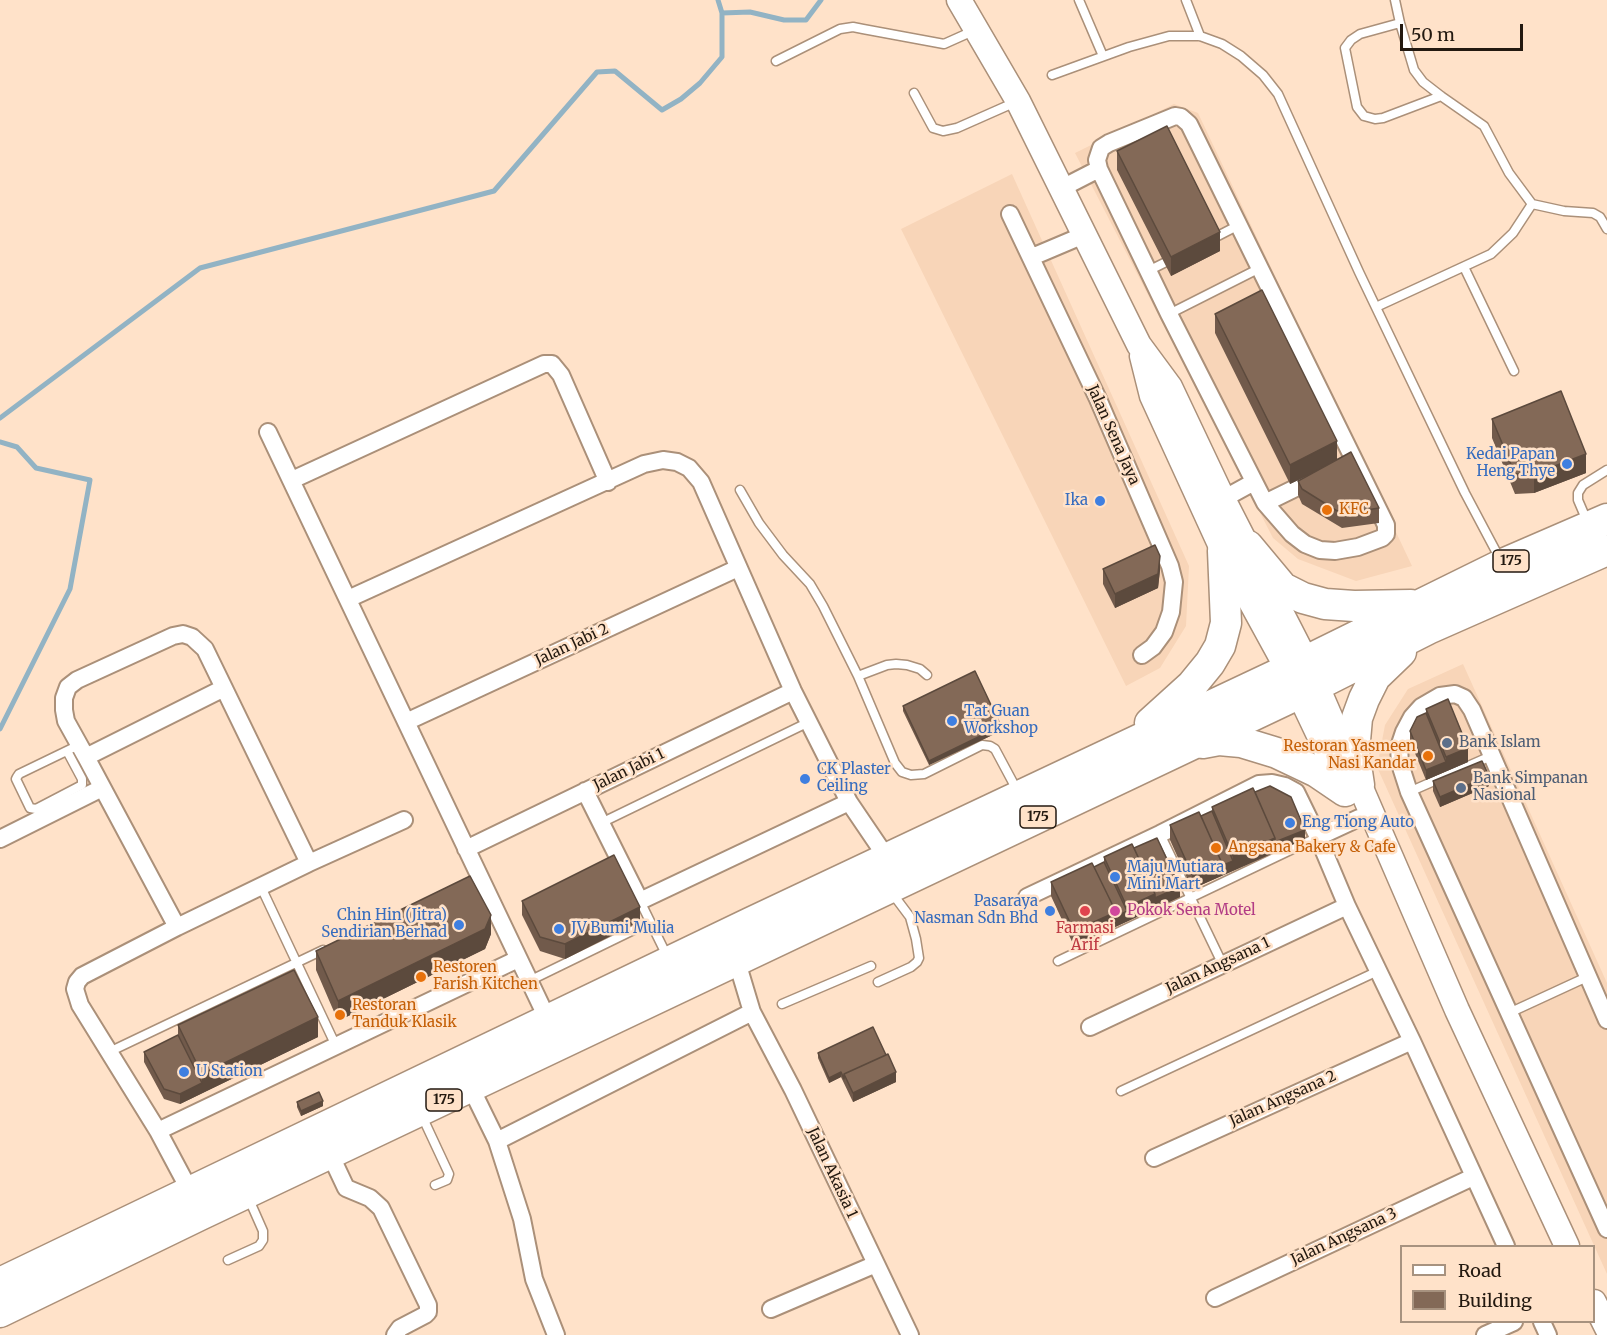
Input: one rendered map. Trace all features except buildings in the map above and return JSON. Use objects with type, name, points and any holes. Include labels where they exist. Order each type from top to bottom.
[{"type":"highway","name":"175","points":[[1423,617],[1503,564],[1601,532]]},
{"type":"highway","name":"175","points":[[0,1312],[1188,745],[1302,677],[1601,532]]},
{"type":"highway","points":[[1188,745],[1219,740],[1241,742],[1277,753],[1352,788],[1357,718],[1364,699],[1375,677],[1423,617],[1335,605],[1303,598],[1283,588],[1235,549]]},
{"type":"highway","points":[[1128,744],[1192,685],[1220,646],[1226,623],[1235,549]]},
{"type":"highway","name":"175","points":[[0,1283],[1128,744],[1302,677]]},
{"type":"main road","points":[[958,0],[1018,101],[1139,345],[1170,387],[1223,499],[1235,549]]},
{"type":"main road","points":[[1139,345],[1152,396],[1302,677],[1567,1245]]},
{"type":"main road","points":[[1352,788],[1359,818],[1457,1010]]},
{"type":"street","points":[[1181,117],[1189,124],[1239,225],[1260,268],[1344,464],[1387,528],[1382,538],[1358,547],[1335,551],[1320,550],[1305,544],[1292,534],[1265,503],[1169,314],[1099,169],[1097,160],[1101,148],[1169,118],[1181,117]]},
{"type":"street","points":[[1062,188],[1099,169]]},
{"type":"street","name":"Jalan Sena Jaya","points":[[1010,214],[1098,399],[1170,566],[1174,582],[1171,612],[1164,632],[1153,647],[1142,655]]},
{"type":"street","points":[[1032,258],[1084,235]]},
{"type":"street","points":[[292,480],[544,364],[552,364],[561,375],[608,482]]},
{"type":"street","points":[[268,432],[466,849],[515,961],[530,981],[548,1020]]},
{"type":"street","points":[[348,599],[644,464],[663,460],[677,462],[690,468],[701,482],[793,691],[849,802],[887,858]]},
{"type":"street","points":[[1265,503],[1344,464]]},
{"type":"street","points":[[1223,499],[1254,482]]},
{"type":"street","name":"Jalan Jabi 2","points":[[406,722],[738,568]]},
{"type":"street","points":[[177,927],[102,788],[77,751],[64,710],[64,698],[68,687],[76,680],[173,636],[183,634],[199,642],[224,688],[309,863]]},
{"type":"street","points":[[77,751],[224,688]]},
{"type":"street","name":"Jalan Jabi 1","points":[[466,849],[793,691]]},
{"type":"street","points":[[1607,1020],[1472,710],[1464,698],[1455,694],[1440,696],[1421,707],[1412,717],[1399,747],[1400,764],[1409,792],[1607,1229]]},
{"type":"street","points":[[1027,897],[1259,784],[1272,783],[1296,792],[1506,1245]]},
{"type":"street","points":[[0,838],[102,788]]},
{"type":"street","points":[[585,791],[640,901],[849,802]]},
{"type":"street","points":[[1318,837],[1359,818]]},
{"type":"street","points":[[190,1191],[158,1131],[80,1005],[75,989],[77,982],[81,976],[177,927],[404,820]]},
{"type":"street","name":"Jalan Angsana 1","points":[[1090,1027],[1347,906]]},
{"type":"street","points":[[158,1131],[515,961]]},
{"type":"street","name":"Jalan Akasia 1","points":[[737,962],[752,1012],[793,1090],[910,1335]]},
{"type":"street","points":[[497,1141],[752,1012]]},
{"type":"street","name":"Jalan Angsana 2","points":[[1154,1158],[1412,1041]]},
{"type":"street","points":[[471,1088],[497,1141],[522,1219],[534,1279],[556,1335]]},
{"type":"street","points":[[330,1154],[346,1188],[370,1198],[381,1208],[428,1305],[425,1315],[400,1328],[395,1335]]},
{"type":"street","name":"Jalan Angsana 3","points":[[1215,1298],[1473,1177]]},
{"type":"street","points":[[771,1309],[876,1264]]},
{"type":"street","points":[[1485,1335],[1512,1323]]},
{"type":"lane","points":[[1079,0],[1103,56]]},
{"type":"lane","points":[[1186,0],[1200,36]]},
{"type":"lane","points":[[1395,0],[1414,70],[1441,96],[1484,126],[1509,173],[1532,204],[1564,211],[1593,213],[1600,217],[1607,229]]},
{"type":"lane","points":[[1400,23],[1360,34],[1345,48],[1357,107],[1364,116],[1375,119],[1383,118],[1441,96]]},
{"type":"lane","points":[[776,62],[840,29],[863,28],[944,44],[977,30]]},
{"type":"lane","points":[[1052,75],[1103,56],[1169,36],[1200,36],[1222,44],[1241,56],[1263,75],[1278,94],[1376,307],[1456,473],[1503,564]]},
{"type":"lane","points":[[914,93],[933,128],[943,131],[957,128],[1018,101]]},
{"type":"lane","points":[[1376,307],[1491,254],[1513,233],[1532,204]]},
{"type":"lane","points":[[1198,246],[1239,225]]},
{"type":"lane","points":[[1148,271],[1178,256]]},
{"type":"lane","points":[[1464,267],[1514,370]]},
{"type":"lane","points":[[1169,314],[1260,268]]},
{"type":"lane","points":[[1601,532],[1578,500],[1578,493],[1583,484],[1607,470]]},
{"type":"lane","points":[[740,490],[759,523],[810,584],[823,606],[858,676],[895,763],[902,772],[912,775],[924,774],[982,745],[990,746],[995,749],[1020,795]]},
{"type":"lane","points":[[858,676],[896,664],[920,669],[927,675]]},
{"type":"lane","points":[[600,823],[809,722]]},
{"type":"lane","points":[[77,751],[82,785],[36,809],[30,808],[17,777],[77,751]]},
{"type":"lane","points":[[1409,792],[1491,756]]},
{"type":"lane","points":[[1160,834],[1222,963]]},
{"type":"lane","points":[[1058,961],[1318,837]]},
{"type":"lane","points":[[472,884],[478,889],[515,961]]},
{"type":"lane","points":[[261,887],[336,1046]]},
{"type":"lane","points":[[878,982],[911,967],[919,958],[910,917],[888,888]]},
{"type":"lane","points":[[640,901],[670,961]]},
{"type":"lane","points":[[530,981],[650,922]]},
{"type":"lane","points":[[109,1052],[329,947]]},
{"type":"lane","points":[[782,1004],[871,966]]},
{"type":"lane","points":[[1121,1091],[1378,971]]},
{"type":"lane","points":[[1509,1013],[1587,977]]},
{"type":"lane","points":[[420,1111],[449,1174],[447,1180],[435,1185]]},
{"type":"lane","points":[[228,1260],[259,1246],[263,1240],[263,1231],[246,1193]]},
{"type":"shaded area","points":[[1174,104],[1198,113],[1412,566],[1356,581],[1298,559],[1273,538],[1075,153]]},
{"type":"shaded area","points":[[1012,174],[1189,566],[1186,626],[1160,668],[1126,686],[901,229]]},
{"type":"shaded area","points":[[1463,664],[1607,983],[1607,1274],[1377,767],[1385,725],[1408,689]]},
{"type":"waterway","points":[[718,0],[722,13]]},
{"type":"waterway","points":[[0,418],[200,268],[494,191],[597,72],[615,71],[662,110],[681,99],[700,83],[722,57],[722,13],[750,12],[784,20],[806,20],[821,0]]},
{"type":"waterway","points":[[0,442],[17,447],[36,468],[90,480],[70,589],[0,729]]},
{"type":"place","name":"Kedai Papan Heng Thye","points":[[1567,464]]},
{"type":"place","name":"Ika","points":[[1100,501]]},
{"type":"place","name":"KFC","points":[[1327,510]]},
{"type":"place","name":"Tat Guan Workshop","points":[[952,721]]},
{"type":"place","name":"Bank Islam","points":[[1447,743]]},
{"type":"place","name":"Restoran Yasmeen Nasi Kandar","points":[[1428,756]]},
{"type":"place","name":"CK Plaster Ceiling","points":[[805,779]]},
{"type":"place","name":"Bank Simpanan Nasional","points":[[1461,788]]},
{"type":"place","name":"Eng Tiong Auto","points":[[1290,823]]},
{"type":"place","name":"Angsana Bakery & Cafe","points":[[1216,848]]},
{"type":"place","name":"Maju Mutiara Mini Mart","points":[[1115,877]]},
{"type":"place","name":"Pasaraya Nasman Sdn Bhd","points":[[1050,911]]},
{"type":"place","name":"Farmasi Arif","points":[[1085,911]]},
{"type":"place","name":"Pokok Sena Motel","points":[[1115,911]]},
{"type":"place","name":"Chin Hin (Jitra) Sendirian Berhad","points":[[459,925]]},
{"type":"place","name":"JV Bumi Mulia","points":[[559,929]]},
{"type":"place","name":"Restoren Farish Kitchen","points":[[421,977]]},
{"type":"place","name":"Restoran Tanduk Klasik","points":[[340,1015]]},
{"type":"place","name":"U Station","points":[[184,1072]]}]
